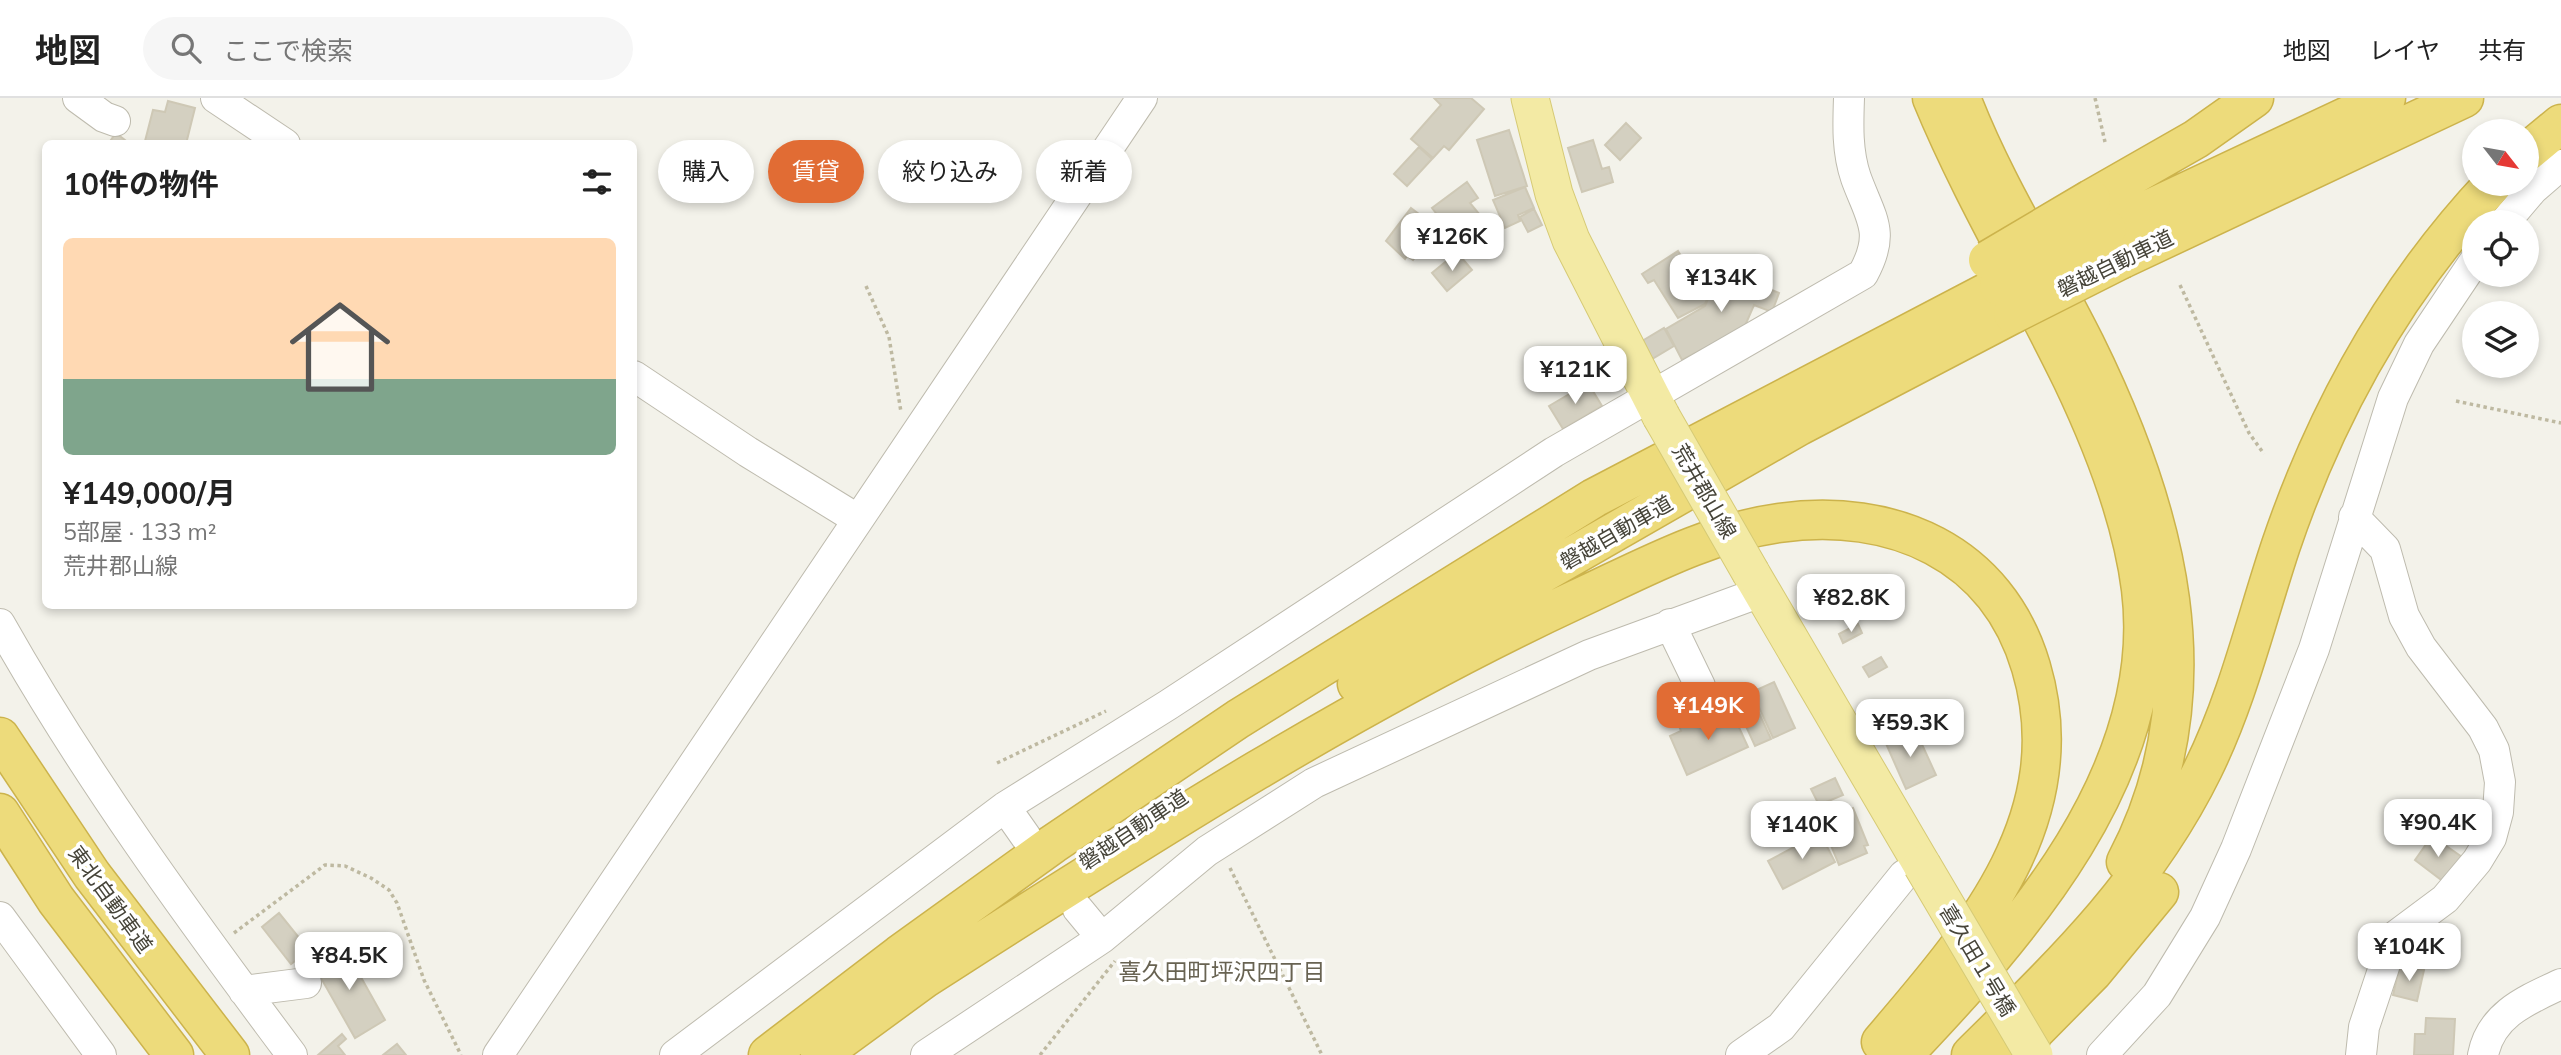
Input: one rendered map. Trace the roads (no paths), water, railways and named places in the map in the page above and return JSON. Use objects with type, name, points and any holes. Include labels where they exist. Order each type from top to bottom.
[{"type":"highway","points":[[1884,1051],[2015,895],[2076,795],[2106,725],[2122,652],[2124,580],[2110,498],[2085,410],[1969,184],[1931,98]]},
{"type":"highway","points":[[1961,98],[1981,146],[2085,344],[2116,414],[2160,538],[2173,607],[2175,645],[2170,720],[2155,788],[2130,855],[2071,955]]},
{"type":"highway","points":[[2000,286],[2107,229],[2196,139],[2254,98]]},
{"type":"highway","name":"磐越自動車道","points":[[820,1055],[1080,865],[1254,748],[1437,634],[1799,426],[2000,286],[2107,229],[2386,98]]},
{"type":"highway","name":"磐越自動車道","points":[[2107,229],[2464,98]]},
{"type":"highway","points":[[2539,142],[2561,124]]},
{"type":"highway","points":[[1971,1055],[2071,955],[2149,862],[2203,769],[2233,698],[2297,502],[2333,417],[2370,346],[2416,274],[2483,196]]},
{"type":"highway","name":"磐越自動車道","points":[[768,1055],[899,955],[1053,844],[1192,750],[1594,498],[1772,380],[1926,298],[2000,286]]},
{"type":"highway","points":[[2011,1055],[2093,972],[2140,917],[2181,860],[2213,804],[2240,747],[2260,688],[2306,493],[2333,417]]},
{"type":"highway","points":[[919,982],[1268,764],[1363,708],[1476,648],[1695,545],[1776,523],[1836,519],[1869,521],[1916,537],[1948,553],[1975,572],[1995,595],[2026,650],[2041,715],[2043,750],[2032,817],[2019,848],[1962,944],[1884,1051]]},
{"type":"highway","name":"東北自動車道","points":[[0,737],[92,875],[230,1055]]},
{"type":"highway","name":"東北自動車道","points":[[0,813],[56,900],[174,1055]]},
{"type":"main road","name":"荒井郡山線","points":[[1530,98],[1554,194],[1571,240],[1656,406],[1922,865]]},
{"type":"main road","name":"喜久田１号橋","points":[[1922,865],[2034,1055]]},
{"type":"street","points":[[78,98],[114,121]]},
{"type":"street","points":[[216,98],[279,140]]},
{"type":"street","points":[[498,1055],[1142,98]]},
{"type":"street","points":[[675,1055],[1005,807],[1168,705],[1555,452],[1656,406],[1863,274],[1872,257],[1878,236],[1856,178],[1848,141],[1849,98]]},
{"type":"street","points":[[2515,210],[2533,189],[2561,165]]},
{"type":"street","points":[[2102,1055],[2157,995],[2205,917],[2236,849],[2315,649],[2393,398],[2419,344],[2462,280]]},
{"type":"street","points":[[637,378],[748,452],[858,519]]},
{"type":"street","points":[[2354,517],[2385,549],[2404,616],[2421,646],[2483,728],[2494,750],[2500,782],[2498,812],[2491,838],[2477,862],[2445,899],[2394,937],[2364,1027],[2361,1055]]},
{"type":"street","points":[[926,1055],[1102,938],[1218,844],[1314,783],[1504,692],[1670,624],[1756,582]]},
{"type":"street","points":[[0,624],[36,688],[212,949],[292,1055]]},
{"type":"street","points":[[1670,624],[1700,686]]},
{"type":"street","points":[[1005,807],[1026,837]]},
{"type":"street","points":[[1741,1055],[1781,1027],[1904,875],[1922,865]]},
{"type":"street","points":[[1078,909],[1102,938]]},
{"type":"street","points":[[0,917],[102,1055]]},
{"type":"street","points":[[244,991],[306,983]]},
{"type":"street","points":[[2483,1055],[2493,1030],[2504,1016],[2521,1002],[2561,984]]},
{"type":"district","name":"喜久田町坪沢四丁目","points":[[1222,971]]}]
